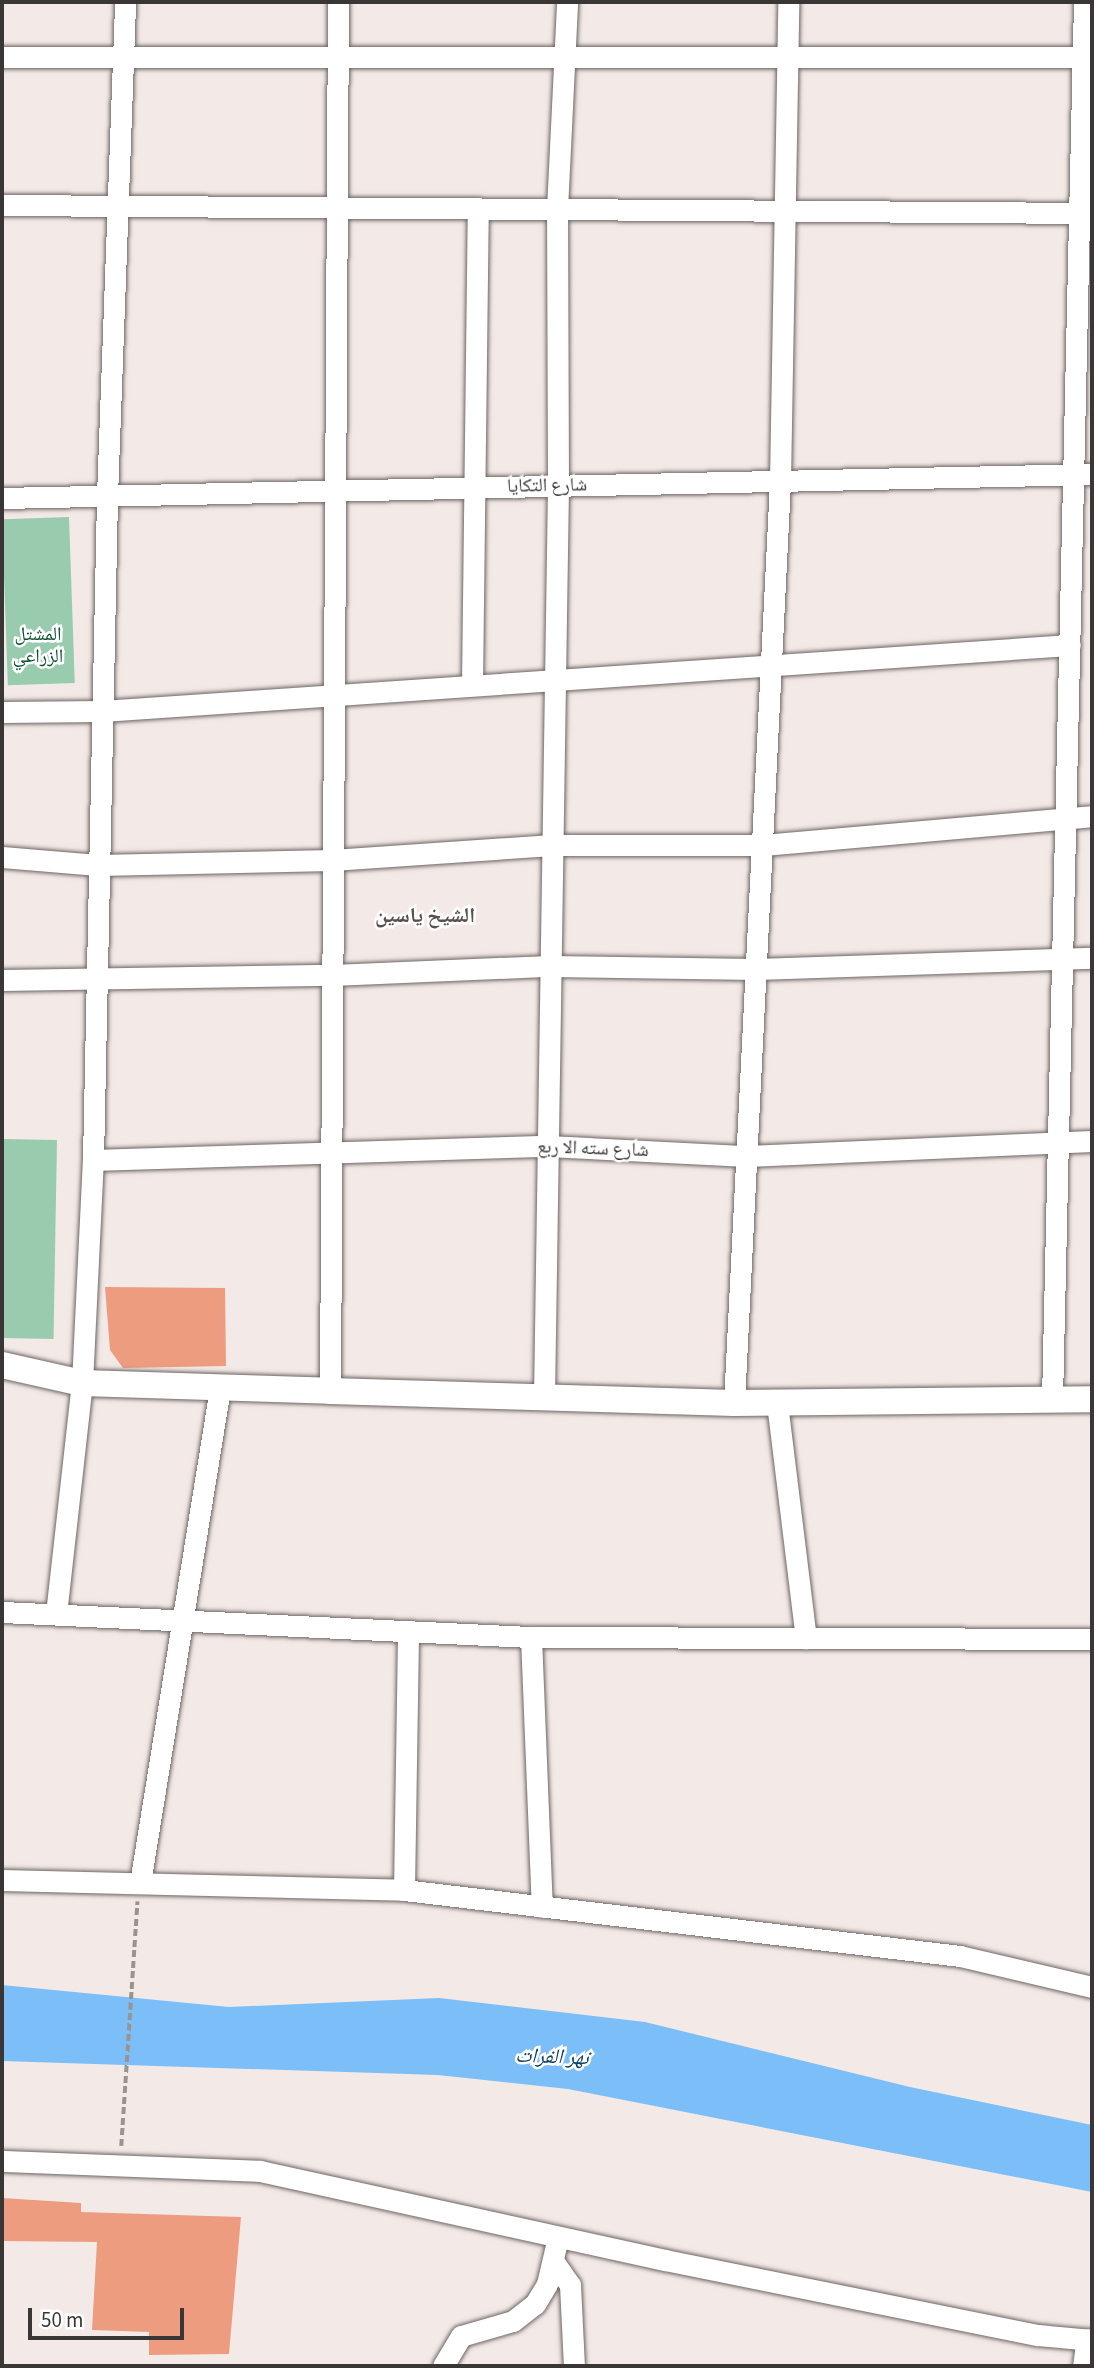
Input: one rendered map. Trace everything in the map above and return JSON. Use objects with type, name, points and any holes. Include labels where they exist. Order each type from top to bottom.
[{"type":"main road","points":[[2,1365],[82,1383],[220,1388],[734,1403],[1092,1399]]},
{"type":"street","points":[[56,1614],[82,1383],[93,1160],[107,496],[125,2]]},
{"type":"street","points":[[330,1391],[334,207],[338,2]]},
{"type":"street","points":[[544,1398],[558,486],[557,209],[567,2]]},
{"type":"street","points":[[734,1403],[780,481],[788,2]]},
{"type":"street","points":[[1052,1399],[1070,645],[1083,475],[1088,57],[1084,2]]},
{"type":"street","points":[[2,57],[1088,57]]},
{"type":"street","points":[[2,205],[1086,213]]},
{"type":"street","points":[[472,684],[478,209]]},
{"type":"street","name":"شارع التكايا","points":[[2,498],[1083,475]]},
{"type":"street","points":[[2,712],[102,710],[1070,645]]},
{"type":"street","points":[[2,857],[98,865],[332,860],[552,845],[762,845],[1092,816]]},
{"type":"street","points":[[2,979],[98,980],[331,975],[550,966],[756,969],[1092,958]]},
{"type":"street","name":"شارع سته الا ربع","points":[[93,1160],[547,1146],[747,1156],[1092,1141]]},
{"type":"street","points":[[140,1883],[220,1388]]},
{"type":"street","points":[[777,1403],[806,1638]]},
{"type":"street","points":[[2,1612],[531,1637],[1092,1639]]},
{"type":"street","points":[[404,1890],[408,1631]]},
{"type":"street","points":[[531,1637],[542,1907]]},
{"type":"street","points":[[2,1880],[404,1890],[960,1956],[1092,1987]]},
{"type":"street","points":[[2,2161],[260,2171],[558,2237],[1038,2335],[1089,2340],[1083,2366]]},
{"type":"street","points":[[443,2366],[461,2336],[513,2321],[535,2304],[554,2262],[558,2237]]},
{"type":"street","points":[[554,2262],[570,2285],[574,2366]]},
{"type":"path","points":[[123,2134],[133,1925]]},
{"type":"green space","name":"المشتل الزراعي","points":[[69,517],[75,683],[8,685],[2,519]]},
{"type":"green space","points":[[2,1139],[57,1140],[54,1339],[2,1338]]},
{"type":"water","name":"نهر الفرات","points":[[2,1985],[229,2007],[439,1998],[645,2022],[910,2087],[1092,2125],[1092,2192],[568,2089],[438,2075],[2,2061]]},
{"type":"building","points":[[105,1287],[225,1288],[226,1366],[123,1368],[110,1350]]},
{"type":"building","points":[[2,2198],[81,2203],[81,2212],[241,2217],[229,2354],[149,2355],[149,2332],[92,2330],[97,2242],[2,2241]]},
{"type":"district","name":"الشيخ ياسين","points":[[425,915]]}]
